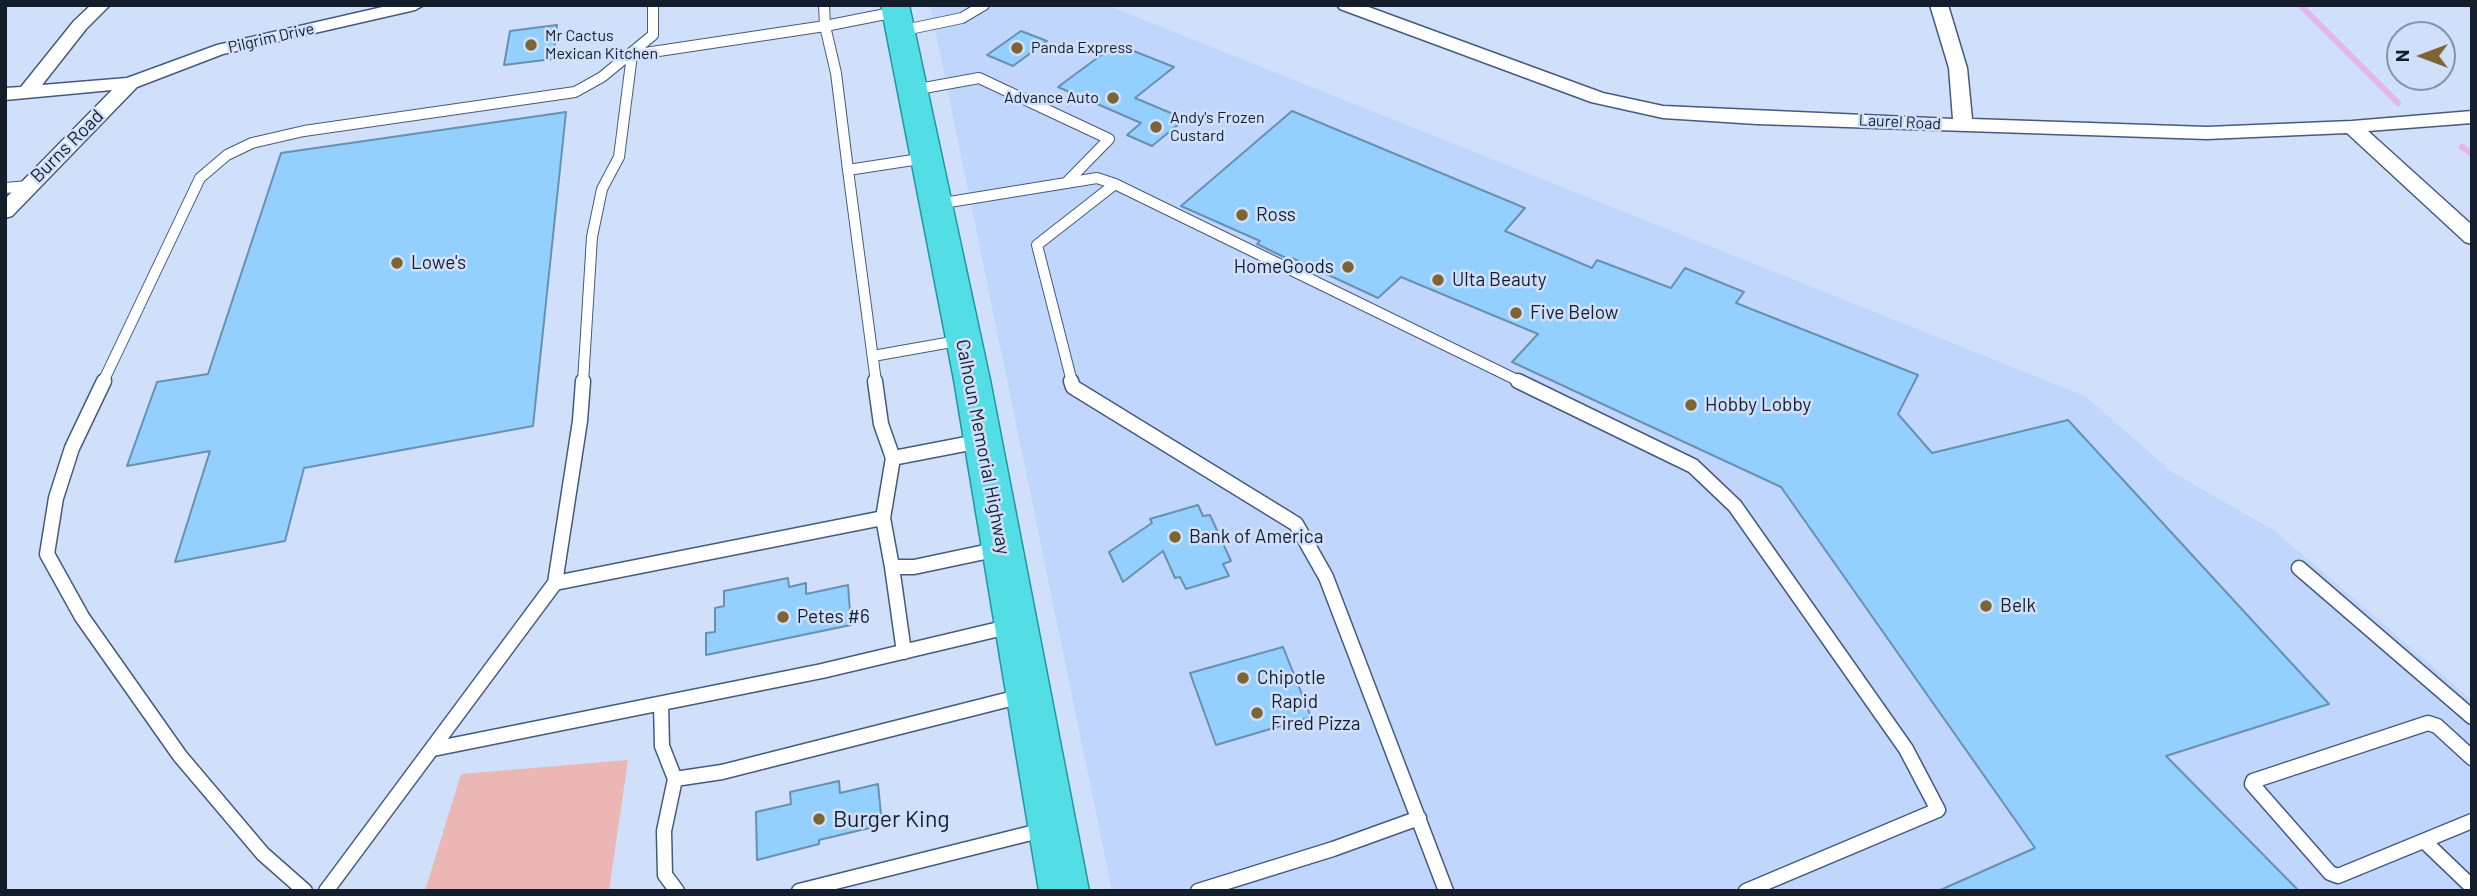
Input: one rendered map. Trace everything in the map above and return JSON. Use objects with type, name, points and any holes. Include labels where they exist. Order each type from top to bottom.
[{"type":"highway","name":"Calhoun Memorial Highway","points":[[897,16],[964,340],[1064,891]]},
{"type":"street","points":[[26,93],[80,25],[101,5]]},
{"type":"street","name":"Pilgrim Drive","points":[[130,83],[217,50],[415,5]]},
{"type":"street","name":"Laurel Road","points":[[1346,5],[1598,98],[1663,112],[1757,118],[2207,133],[2352,127],[2472,117]]},
{"type":"street","points":[[1940,5],[1958,68],[1963,124]]},
{"type":"street","points":[[5,94],[130,83]]},
{"type":"street","name":"Burns Road","points":[[5,211],[130,83]]},
{"type":"street","points":[[2352,127],[2472,237]]},
{"type":"lane","points":[[304,891],[262,854],[180,756],[82,617],[47,554],[54,509],[72,447],[200,178],[227,155],[252,143],[304,131],[575,92],[602,78],[653,35],[653,5]]},
{"type":"lane","points":[[824,5],[825,26],[836,73],[881,424],[893,458],[883,518],[904,652]]},
{"type":"lane","points":[[632,55],[897,16],[962,18],[984,5]]},
{"type":"lane","points":[[326,891],[555,583],[580,421],[592,237],[602,189],[619,157],[632,55]]},
{"type":"lane","points":[[912,90],[979,78],[1109,139],[1068,181]]},
{"type":"lane","points":[[848,170],[926,158]]},
{"type":"lane","points":[[936,204],[1068,181],[1097,178],[1115,184],[1693,466],[1735,506],[1906,749],[1938,810],[1746,891]]},
{"type":"lane","points":[[1115,184],[1037,245],[1073,387],[1296,524],[1326,577],[1446,891]]},
{"type":"lane","points":[[5,188],[27,186]]},
{"type":"lane","points":[[873,356],[964,340]]},
{"type":"lane","points":[[893,458],[983,441]]},
{"type":"lane","points":[[555,583],[883,518]]},
{"type":"lane","points":[[892,567],[914,567],[1002,548]]},
{"type":"lane","points":[[2300,568],[2472,717]]},
{"type":"lane","points":[[433,749],[660,704],[1016,625]]},
{"type":"lane","points":[[675,779],[722,772],[1029,695]]},
{"type":"lane","points":[[660,704],[662,746],[675,779],[664,831],[665,875],[677,891]]},
{"type":"lane","points":[[2472,758],[2437,726],[2428,723],[2253,781],[2253,787],[2333,875],[2338,876],[2472,821]]},
{"type":"lane","points":[[1198,891],[1333,849],[1419,818]]},
{"type":"lane","points":[[799,891],[1052,827]]},
{"type":"lane","points":[[2424,841],[2472,887]]},
{"type":"shaded area","points":[[930,5],[1107,5],[2085,396],[2172,472],[2275,531],[2472,700],[2472,891],[1112,891]]},
{"type":"shaded area","points":[[628,760],[609,891],[425,891],[461,774]]},
{"type":"building","name":"Mr Cactus Mexican Kitchen","points":[[557,25],[553,59],[504,65],[510,31]]},
{"type":"building","name":"Panda Express","points":[[1021,31],[1047,41],[1013,66],[987,55]]},
{"type":"building","points":[[1116,44],[1174,67],[1135,98],[1185,119],[1152,146],[1127,135],[1141,123],[1058,87]]},
{"type":"building","points":[[1292,111],[1525,208],[1505,231],[1592,268],[1597,260],[1671,288],[1685,268],[1744,292],[1736,303],[1918,375],[1898,414],[1932,453],[2068,420],[2329,704],[2166,756],[2299,891],[1938,891],[2035,848],[1781,487],[1512,362],[1538,334],[1401,277],[1378,298],[1292,258],[1290,260],[1257,244],[1260,241],[1181,206]]},
{"type":"building","name":"Lowe's","points":[[566,112],[533,426],[304,468],[285,541],[175,562],[210,451],[127,466],[157,382],[208,374],[281,153]]},
{"type":"building","name":"Bank of America","points":[[1198,505],[1203,516],[1210,515],[1231,561],[1223,564],[1229,576],[1186,589],[1180,577],[1175,578],[1163,551],[1123,582],[1109,552],[1152,523],[1150,519]]},
{"type":"building","name":"Petes #6","points":[[788,578],[789,587],[806,583],[806,594],[848,585],[851,625],[706,655],[706,633],[715,632],[715,608],[724,606],[724,591]]},
{"type":"building","points":[[1283,647],[1311,717],[1216,745],[1190,673]]},
{"type":"building","name":"Burger King","points":[[839,781],[840,793],[878,784],[882,825],[819,840],[819,844],[757,860],[756,812],[791,804],[790,792]]},
{"type":"waterway","points":[[2300,5],[2398,103]]},
{"type":"waterway","points":[[2462,147],[2472,154]]},
{"type":"place","name":"Mr Cactus Mexican Kitchen","points":[[531,45]]},
{"type":"place","name":"Panda Express","points":[[1017,48]]},
{"type":"place","name":"Advance Auto","points":[[1113,98]]},
{"type":"place","name":"Andy's Frozen Custard","points":[[1156,127]]},
{"type":"place","name":"Ross","points":[[1242,215]]},
{"type":"place","name":"Lowe's","points":[[397,263]]},
{"type":"place","name":"HomeGoods","points":[[1348,267]]},
{"type":"place","name":"Ulta Beauty","points":[[1438,280]]},
{"type":"place","name":"Five Below","points":[[1516,313]]},
{"type":"place","name":"Hobby Lobby","points":[[1691,405]]},
{"type":"place","name":"Bank of America","points":[[1175,537]]},
{"type":"place","name":"Belk","points":[[1986,606]]},
{"type":"place","name":"Petes #6","points":[[783,617]]},
{"type":"place","name":"Chipotle","points":[[1243,678]]},
{"type":"place","name":"Rapid Fired Pizza","points":[[1257,713]]},
{"type":"place","name":"Burger King","points":[[819,819]]}]
